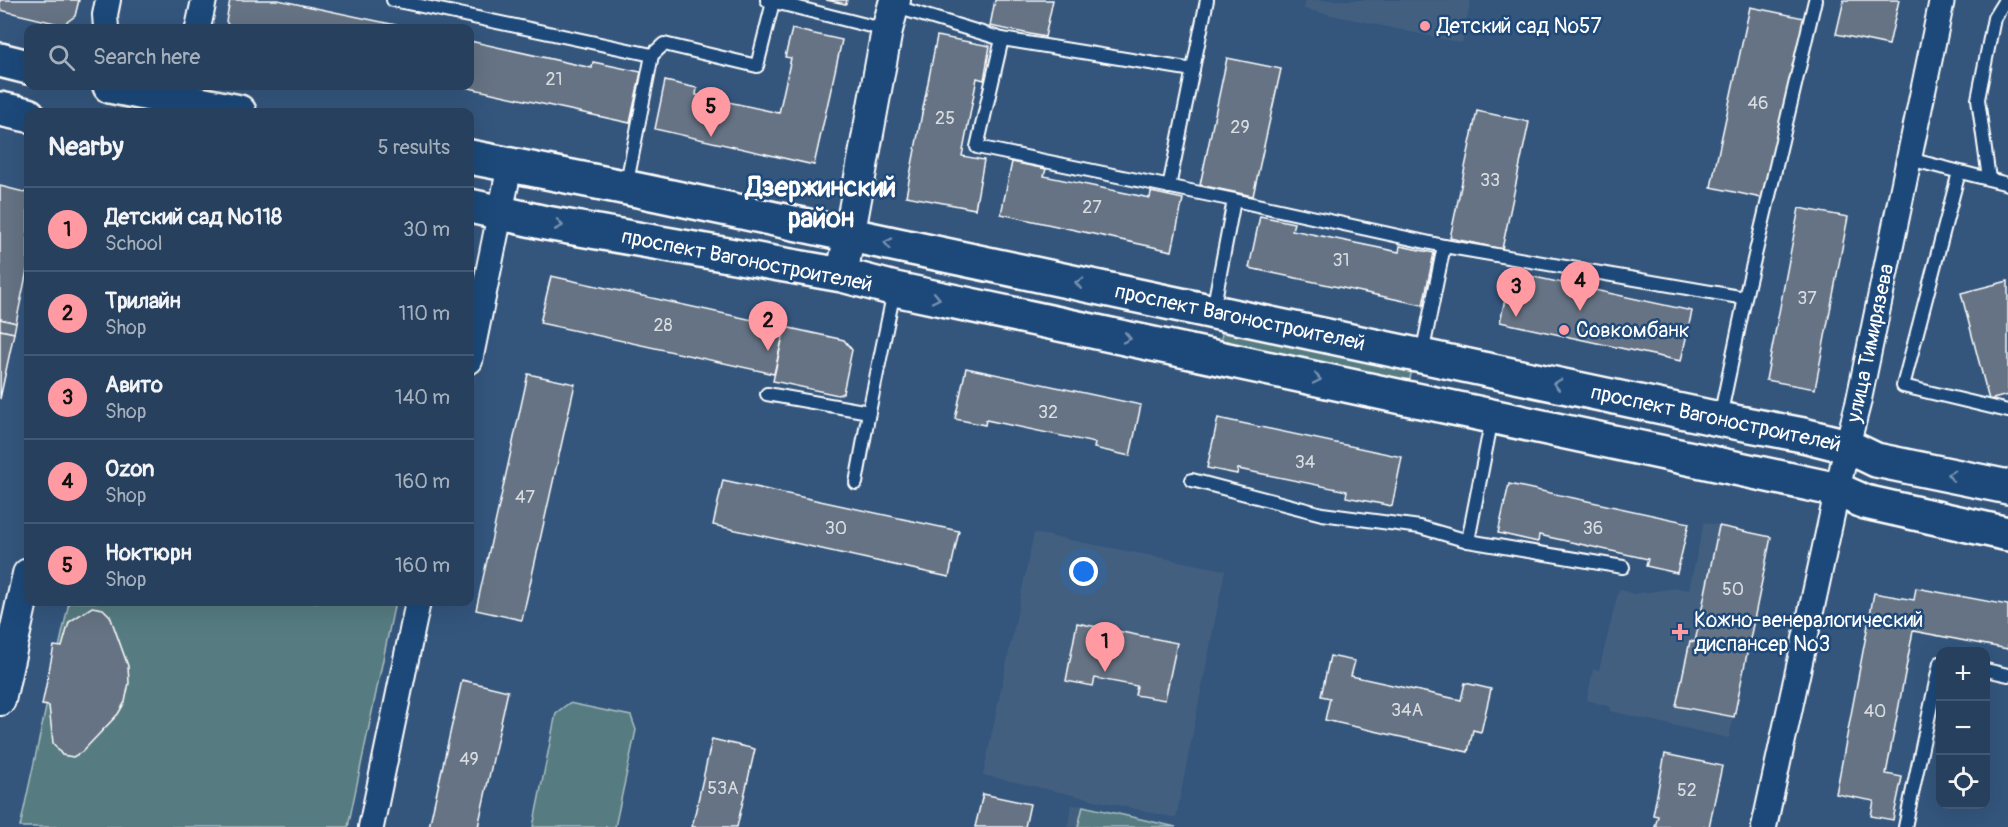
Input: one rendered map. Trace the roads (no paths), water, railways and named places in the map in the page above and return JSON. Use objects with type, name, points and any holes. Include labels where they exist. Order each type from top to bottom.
[{"type":"main road","points":[[0,60],[24,66]]},
{"type":"main road","points":[[131,92],[217,108]]},
{"type":"main road","points":[[0,109],[24,114]]},
{"type":"main road","name":"проспект Вагоностроителей","points":[[474,158],[1803,435],[1847,446],[1876,460],[2008,487]]},
{"type":"main road","name":"проспект Вагоностроителей","points":[[474,207],[546,223],[842,275],[895,289],[1838,490],[1865,502],[2008,534]]},
{"type":"street","points":[[106,24],[108,0]]},
{"type":"street","points":[[199,24],[204,0]]},
{"type":"street","name":"улица Тимирязева","points":[[1764,827],[1847,446],[1858,405],[1942,0]]},
{"type":"street","points":[[842,275],[892,12]]},
{"type":"street","points":[[474,342],[510,165]]},
{"type":"street","points":[[0,700],[24,592]]},
{"type":"street","points":[[370,827],[417,606]]},
{"type":"lane","points":[[393,0],[652,55]]},
{"type":"lane","points":[[1169,187],[1207,0]]},
{"type":"lane","points":[[1719,419],[1815,0]]},
{"type":"lane","points":[[1989,179],[1978,99],[1994,18],[2005,0]]},
{"type":"lane","points":[[626,188],[652,55],[664,44],[757,66],[770,1],[892,12],[1002,39],[1193,70]]},
{"type":"lane","points":[[1002,39],[977,147],[1444,246],[1745,298]]},
{"type":"lane","points":[[1909,159],[2008,184]]},
{"type":"lane","points":[[1959,172],[1903,386],[2008,411]]},
{"type":"lane","points":[[1213,311],[1234,200]]},
{"type":"lane","points":[[1421,355],[1444,246]]},
{"type":"lane","points":[[856,483],[895,289]]},
{"type":"lane","points":[[768,394],[869,412]]},
{"type":"lane","points":[[1468,541],[1493,416]]},
{"type":"lane","points":[[1191,480],[1322,514],[1420,527],[1468,541],[1623,567]]},
{"type":"lane","points":[[1990,671],[2008,675]]},
{"type":"lane","points":[[1905,827],[1936,686]]},
{"type":"place","name":"Детский сад №57","points":[[1425,26]]},
{"type":"place","name":"Ноктюрн","points":[[711,137]]},
{"type":"place","name":"Ozon","points":[[1580,311]]},
{"type":"place","name":"Авито","points":[[1516,317]]},
{"type":"place","name":"Совкомбанк","points":[[1564,330]]},
{"type":"place","name":"Трилайн","points":[[768,351]]},
{"type":"place","name":"Кожно-венералогический диспансер №3","points":[[1680,632]]},
{"type":"place","name":"Детский сад №118","points":[[1105,672]]},
{"type":"district","name":"Дзержинский район","points":[[821,202]]}]
